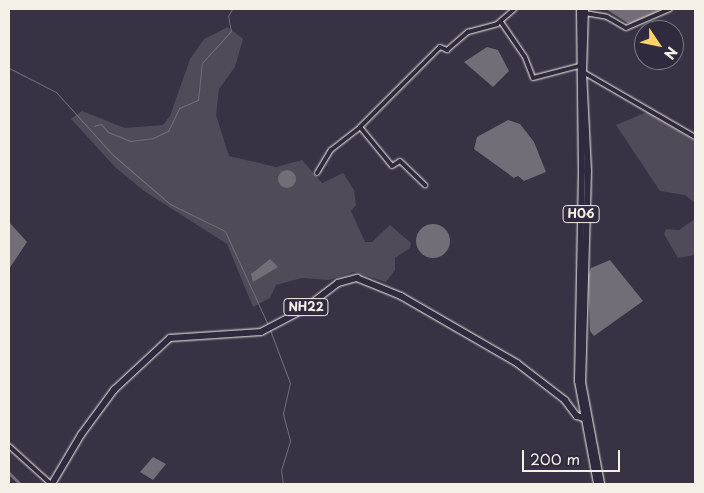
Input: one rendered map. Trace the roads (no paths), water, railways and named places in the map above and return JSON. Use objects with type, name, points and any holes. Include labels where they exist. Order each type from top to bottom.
[{"type":"highway","name":"H06","points":[[584,10],[579,66],[582,172],[578,372],[585,419]]},
{"type":"highway","name":"H06","points":[[584,10],[583,72],[588,170],[582,365],[585,419]]},
{"type":"highway","name":"NH22","points":[[585,419],[597,484]]},
{"type":"highway","name":"NH22","points":[[585,419],[601,484]]},
{"type":"main road","name":"NH22","points":[[52,484],[81,435],[114,390],[170,338],[261,332],[302,310],[338,283],[357,278],[401,296],[517,362],[565,400],[585,419]]},
{"type":"street","points":[[317,173],[331,150],[360,128],[440,47],[447,50],[468,32],[501,22],[514,9]]},
{"type":"street","points":[[584,10],[607,17],[626,28],[670,9]]},
{"type":"street","points":[[501,22],[525,58],[533,78],[579,66]]},
{"type":"street","points":[[583,72],[695,137]]},
{"type":"street","points":[[360,128],[392,166],[400,161],[425,185]]},
{"type":"street","points":[[9,446],[52,484]]},
{"type":"waterway","points":[[94,126],[101,124],[108,132],[130,141],[153,138],[168,131],[179,108],[198,100],[202,63],[231,31],[228,16],[232,9]]},
{"type":"waterway","points":[[9,68],[56,92],[113,155],[170,204],[225,231],[268,325]]},
{"type":"waterway","points":[[270,330],[290,383],[283,414],[290,441],[281,470],[283,484]]},
{"type":"waterway","points":[[9,473],[20,484]]}]
